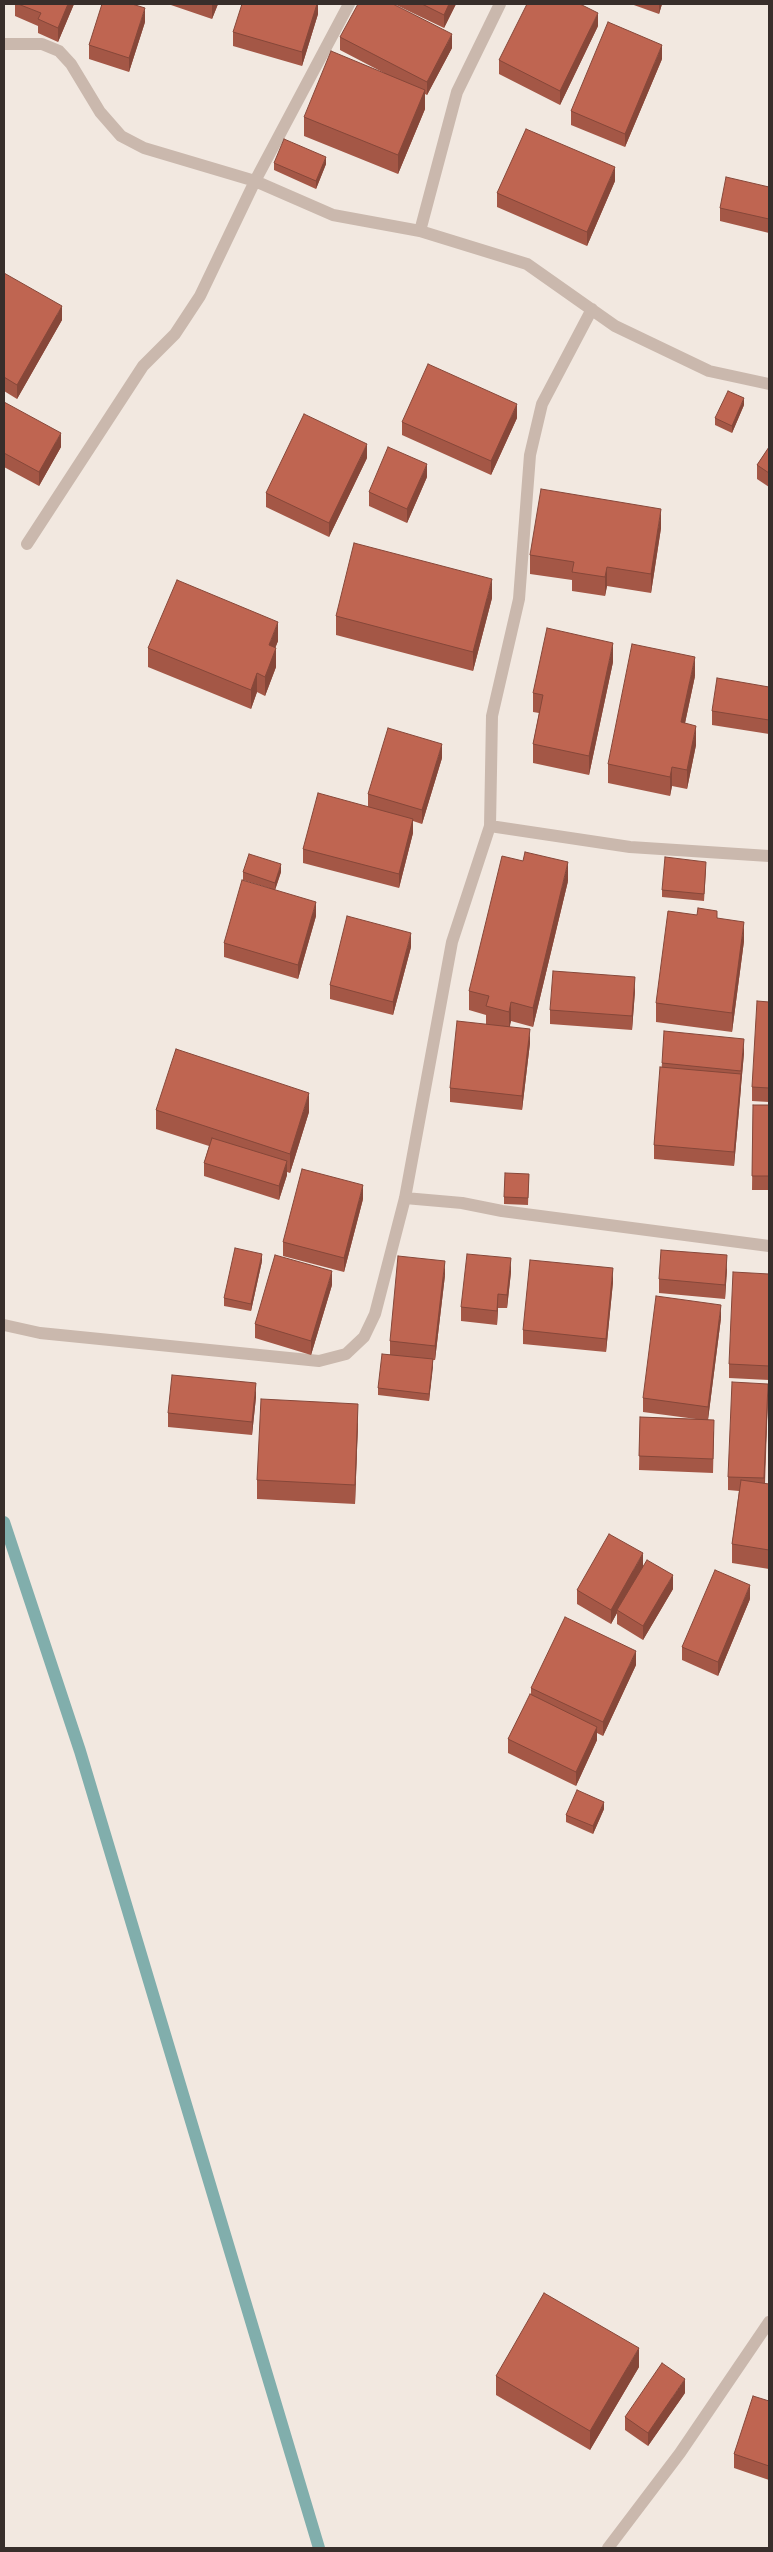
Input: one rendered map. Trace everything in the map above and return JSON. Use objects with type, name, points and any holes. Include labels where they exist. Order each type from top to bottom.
[{"type":"street","points":[[27,544],[143,366],[175,334],[200,296],[256,181],[349,4]]},
{"type":"street","points":[[420,231],[458,92],[500,4]]},
{"type":"street","points":[[4,44],[42,44],[59,51],[71,64],[100,112],[121,136],[136,144],[256,181],[333,215],[420,231],[528,264],[615,326],[709,371],[769,384]]},
{"type":"street","points":[[4,1325],[40,1333],[319,1361],[346,1354],[364,1337],[376,1314],[405,1198],[452,942],[490,826],[492,716],[519,599],[530,455],[542,404],[592,310]]},
{"type":"street","points":[[490,826],[630,847],[769,856]]},
{"type":"street","points":[[405,1198],[462,1203],[502,1211],[769,1246]]},
{"type":"street","points":[[608,2548],[680,2453],[769,2322]]},
{"type":"building","points":[[18,4],[68,4],[58,28],[38,19],[41,13]]},
{"type":"building","points":[[102,4],[132,4],[145,8],[129,58],[89,45]]},
{"type":"building","points":[[242,4],[317,4],[302,52],[233,32]]},
{"type":"building","points":[[358,4],[393,4],[452,34],[427,82],[340,37]]},
{"type":"building","points":[[422,4],[449,4],[444,15]]},
{"type":"building","points":[[527,4],[580,4],[598,13],[560,91],[499,60]]},
{"type":"building","points":[[608,22],[662,45],[625,134],[571,111]]},
{"type":"building","points":[[331,51],[425,90],[398,155],[304,117]]},
{"type":"building","points":[[526,129],[615,167],[587,232],[497,193]]},
{"type":"building","points":[[284,139],[326,157],[316,181],[274,163]]},
{"type":"building","points":[[726,177],[769,187],[769,219],[720,208]]},
{"type":"building","points":[[4,273],[62,306],[17,385],[4,377]]},
{"type":"building","points":[[428,364],[517,404],[491,461],[402,422]]},
{"type":"building","points":[[728,391],[744,398],[732,426],[715,418]]},
{"type":"building","points":[[4,402],[61,433],[39,472],[4,453]]},
{"type":"building","points":[[304,414],[367,444],[329,523],[266,493]]},
{"type":"building","points":[[388,447],[427,464],[407,509],[369,492]]},
{"type":"building","points":[[769,447],[769,473],[757,465]]},
{"type":"building","points":[[541,489],[661,509],[651,574],[607,567],[605,577],[572,572],[574,562],[530,555]]},
{"type":"building","points":[[354,543],[492,579],[473,652],[336,616]]},
{"type":"building","points":[[177,580],[278,622],[269,645],[276,648],[265,677],[257,673],[251,690],[148,648]]},
{"type":"building","points":[[547,628],[613,643],[589,756],[533,744],[543,695],[533,693]]},
{"type":"building","points":[[632,644],[695,657],[681,722],[696,726],[687,770],[672,767],[670,777],[608,764]]},
{"type":"building","points":[[717,678],[769,687],[769,720],[712,711]]},
{"type":"building","points":[[388,728],[442,744],[422,810],[368,794]]},
{"type":"building","points":[[318,793],[413,819],[399,874],[303,849]]},
{"type":"building","points":[[525,852],[568,862],[533,1008],[511,1002],[509,1012],[486,1006],[489,996],[469,991],[502,856],[523,861]]},
{"type":"building","points":[[249,854],[281,864],[275,883],[243,872]]},
{"type":"building","points":[[665,857],[706,862],[704,894],[662,890]]},
{"type":"building","points":[[242,880],[316,902],[298,965],[224,943]]},
{"type":"building","points":[[698,908],[717,911],[717,918],[744,922],[732,1013],[656,1003],[668,911],[697,915]]},
{"type":"building","points":[[347,916],[411,933],[393,1002],[330,985]]},
{"type":"building","points":[[553,971],[635,977],[632,1016],[550,1010]]},
{"type":"building","points":[[757,1001],[769,1002],[769,1088],[752,1087]]},
{"type":"building","points":[[457,1021],[530,1029],[522,1096],[450,1088]]},
{"type":"building","points":[[664,1031],[744,1039],[741,1071],[662,1063]]},
{"type":"building","points":[[176,1049],[309,1093],[290,1154],[156,1110]]},
{"type":"building","points":[[660,1067],[741,1074],[734,1152],[654,1145]]},
{"type":"building","points":[[753,1105],[769,1105],[769,1176],[752,1176]]},
{"type":"building","points":[[212,1138],[287,1161],[279,1186],[204,1163]]},
{"type":"building","points":[[302,1169],[363,1185],[344,1258],[283,1242]]},
{"type":"building","points":[[505,1173],[529,1174],[528,1198],[504,1197]]},
{"type":"building","points":[[235,1248],[262,1254],[251,1304],[224,1298]]},
{"type":"building","points":[[661,1250],[727,1255],[725,1285],[659,1279]]},
{"type":"building","points":[[467,1254],[511,1258],[507,1295],[498,1294],[497,1311],[461,1307]]},
{"type":"building","points":[[275,1255],[332,1271],[311,1341],[255,1324]]},
{"type":"building","points":[[398,1256],[445,1261],[435,1346],[390,1341]]},
{"type":"building","points":[[530,1260],[613,1268],[606,1339],[523,1330]]},
{"type":"building","points":[[733,1272],[769,1274],[769,1366],[729,1364]]},
{"type":"building","points":[[656,1296],[721,1305],[708,1407],[643,1398]]},
{"type":"building","points":[[382,1354],[433,1359],[429,1394],[378,1388]]},
{"type":"building","points":[[172,1375],[256,1383],[252,1422],[168,1413]]},
{"type":"building","points":[[732,1382],[768,1384],[764,1478],[728,1477]]},
{"type":"building","points":[[261,1399],[358,1404],[355,1485],[257,1480]]},
{"type":"building","points":[[640,1417],[714,1420],[713,1459],[639,1456]]},
{"type":"building","points":[[741,1480],[769,1484],[769,1550],[732,1544]]},
{"type":"building","points":[[609,1534],[643,1553],[611,1610],[577,1590]]},
{"type":"building","points":[[647,1560],[673,1575],[643,1626],[617,1610]]},
{"type":"building","points":[[715,1570],[750,1585],[718,1662],[682,1647]]},
{"type":"building","points":[[565,1617],[636,1651],[603,1722],[531,1688]]},
{"type":"building","points":[[530,1694],[597,1727],[576,1772],[508,1739]]},
{"type":"building","points":[[577,1790],[604,1802],[593,1826],[566,1815]]},
{"type":"building","points":[[544,2293],[639,2348],[590,2431],[496,2376]]},
{"type":"building","points":[[662,2363],[685,2379],[648,2433],[625,2417]]},
{"type":"building","points":[[753,2396],[769,2401],[769,2466],[734,2454]]},
{"type":"waterway","points":[[4,1522],[80,1751],[319,2548]]}]
